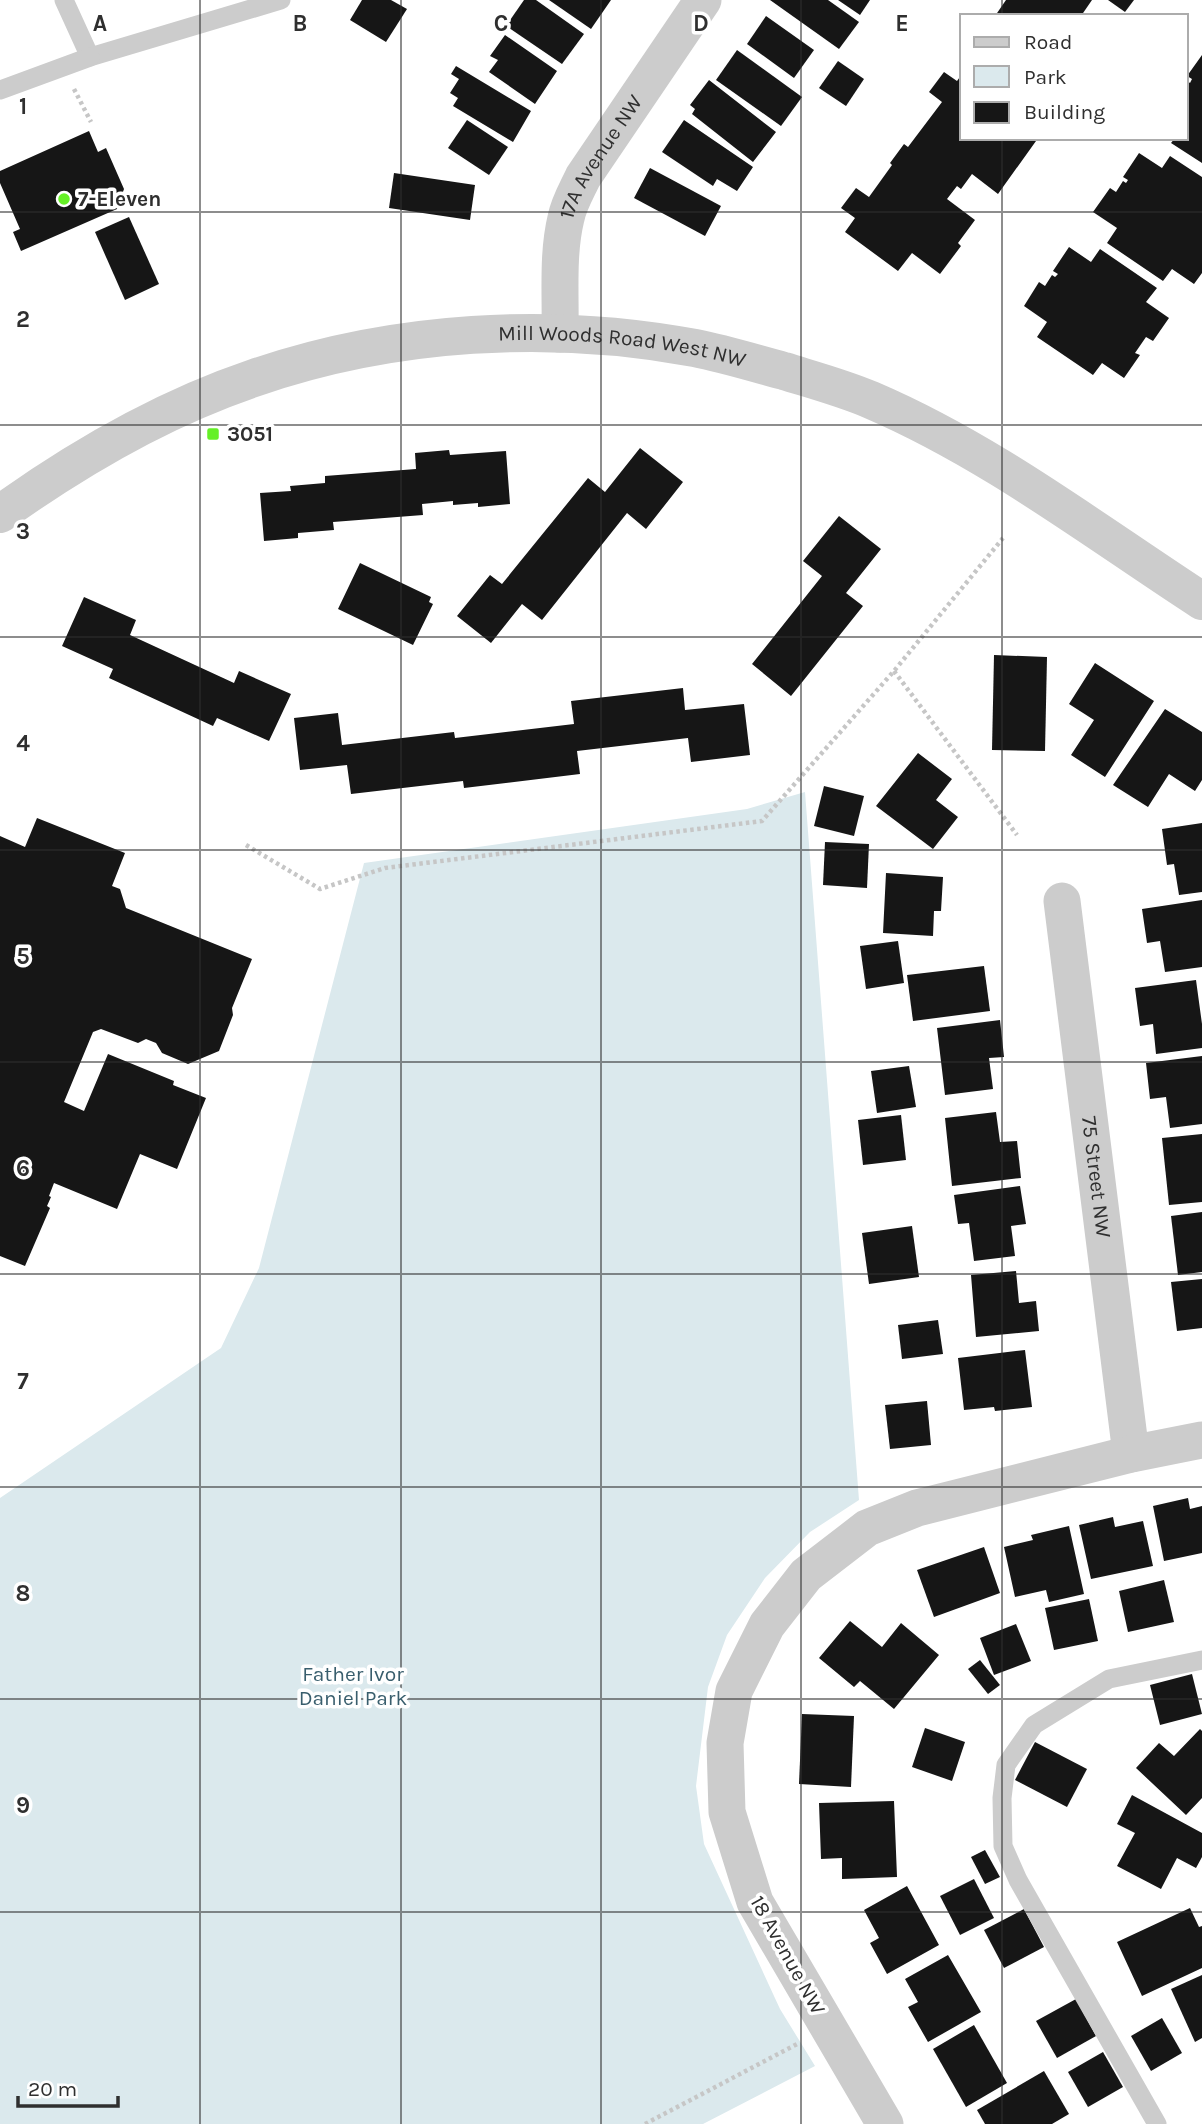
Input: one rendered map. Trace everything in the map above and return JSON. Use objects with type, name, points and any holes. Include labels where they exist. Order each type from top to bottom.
[{"type":"street","name":"17A Avenue NW","points":[[560,334],[562,239],[572,199],[583,177],[703,0]]},
{"type":"street","name":"Mill Woods Road West NW","points":[[5,500],[134,429],[252,378],[289,367],[388,345],[490,334],[560,334],[656,342],[695,348],[829,384],[871,400],[983,458],[1202,601]]},
{"type":"street","name":"75 Street NW","points":[[1062,901],[1131,1454]]},
{"type":"street","points":[[1131,1454],[1202,1440]]},
{"type":"street","name":"18 Avenue NW","points":[[885,2124],[755,1902],[727,1812],[725,1743],[734,1691],[767,1625],[806,1575],[867,1528],[917,1508],[1131,1454]]},
{"type":"lane","points":[[64,0],[90,57]]},
{"type":"lane","points":[[0,90],[90,57],[281,0]]},
{"type":"lane","points":[[1157,2124],[1018,1880],[1003,1846],[1002,1798],[1006,1765],[1034,1725],[1109,1679],[1202,1660]]},
{"type":"path","points":[[72,85],[91,122]]},
{"type":"path","points":[[246,845],[320,889],[385,868],[762,821],[894,671],[1003,538]]},
{"type":"path","points":[[894,671],[1017,835]]},
{"type":"path","points":[[645,2124],[806,2039]]},
{"type":"green space","name":"Father Ivor Daniel Park","points":[[805,792],[859,1500],[810,1532],[765,1578],[727,1635],[708,1687],[696,1786],[704,1844],[780,2009],[815,2066],[703,2124],[0,2124],[0,1498],[221,1348],[259,1268],[364,863],[747,809]]},
{"type":"building","points":[[362,0],[391,0],[407,9],[386,42],[350,20]]},
{"type":"building","points":[[524,0],[536,0],[584,34],[562,64],[506,26]]},
{"type":"building","points":[[549,0],[611,0],[591,29]]},
{"type":"building","points":[[770,0],[828,0],[859,22],[839,49]]},
{"type":"building","points":[[838,0],[870,0],[860,15]]},
{"type":"building","points":[[1006,0],[1092,0],[1082,14],[996,14]]},
{"type":"building","points":[[1108,0],[1134,0],[1125,12]]},
{"type":"building","points":[[766,16],[814,50],[794,78],[747,44]]},
{"type":"building","points":[[505,35],[557,71],[535,104],[489,72],[498,60],[490,56]]},
{"type":"building","points":[[737,50],[802,97],[781,126],[716,80]]},
{"type":"building","points":[[1202,55],[1202,163],[1171,143],[1173,140],[1188,140],[1188,82],[1190,83],[1192,79],[1188,75]]},
{"type":"building","points":[[838,61],[864,79],[846,106],[819,88]]},
{"type":"building","points":[[456,66],[531,111],[513,142],[453,106],[458,98],[450,93],[459,79],[451,74]]},
{"type":"building","points":[[944,72],[957,81],[960,77],[960,140],[1036,141],[998,194],[972,174],[961,189],[957,186],[947,199],[975,220],[958,243],[961,246],[940,274],[912,253],[898,271],[845,232],[855,218],[841,208],[856,188],[869,197],[904,144],[908,147],[942,102],[929,92]]},
{"type":"building","points":[[709,80],[776,132],[753,162],[692,114],[695,109],[690,105]]},
{"type":"building","points":[[467,120],[508,147],[489,175],[448,148]]},
{"type":"building","points":[[684,120],[753,167],[737,191],[717,179],[713,186],[662,152]]},
{"type":"building","name":"7-Eleven","points":[[89,131],[98,152],[106,148],[124,189],[117,209],[21,251],[13,232],[20,229],[0,183],[0,171]]},
{"type":"building","points":[[1139,153],[1162,168],[1170,156],[1202,177],[1202,273],[1194,284],[1172,269],[1163,281],[1107,243],[1117,228],[1093,212],[1110,188],[1116,192],[1123,181],[1126,183],[1128,180],[1123,177]]},
{"type":"building","points":[[650,168],[721,206],[705,236],[634,198]]},
{"type":"building","points":[[394,173],[475,185],[470,220],[389,208]]},
{"type":"building","name":"7-Eleven","points":[[129,217],[159,284],[125,300],[95,232]]},
{"type":"building","points":[[1069,247],[1091,262],[1100,249],[1157,288],[1146,302],[1169,318],[1153,341],[1146,337],[1135,353],[1140,355],[1124,378],[1102,363],[1093,375],[1037,337],[1047,322],[1024,306],[1039,282],[1045,286],[1052,275],[1055,277],[1058,274],[1053,271]]},
{"type":"building","points":[[640,448],[683,482],[646,529],[627,513],[542,620],[522,604],[491,643],[457,616],[490,575],[502,584],[588,478],[605,492]]},
{"type":"building","points":[[449,450],[450,455],[506,451],[510,504],[478,507],[478,503],[453,505],[453,501],[422,504],[423,515],[333,522],[334,530],[298,533],[298,538],[264,541],[260,493],[291,491],[290,486],[325,483],[325,476],[416,469],[415,453]]},
{"type":"building","points":[[839,516],[881,549],[846,593],[863,606],[791,696],[752,664],[822,576],[803,561]]},
{"type":"building","points":[[360,563],[431,597],[429,602],[433,604],[413,645],[338,609]]},
{"type":"building","points":[[84,597],[136,620],[130,635],[234,683],[239,671],[291,694],[269,741],[217,718],[213,726],[109,678],[113,669],[62,646]]},
{"type":"building","points":[[994,655],[1047,657],[1045,751],[992,750]]},
{"type":"building","points":[[1095,663],[1154,701],[1105,777],[1071,755],[1094,720],[1069,704]]},
{"type":"building","points":[[683,688],[685,710],[744,704],[750,755],[691,762],[688,738],[577,751],[580,774],[464,788],[463,781],[351,794],[347,765],[300,770],[294,718],[338,713],[342,745],[454,732],[455,738],[574,724],[571,701]]},
{"type":"building","points":[[1165,709],[1202,732],[1202,780],[1195,791],[1169,774],[1148,807],[1113,785]]},
{"type":"building","points":[[918,753],[952,779],[936,800],[958,817],[933,849],[876,806]]},
{"type":"building","points":[[824,786],[864,796],[854,836],[814,826]]},
{"type":"building","points":[[37,818],[125,853],[112,886],[120,889],[126,908],[252,959],[232,1008],[233,1015],[219,1051],[188,1064],[162,1053],[156,1043],[146,1039],[138,1043],[101,1029],[93,1032],[64,1102],[84,1111],[108,1054],[174,1081],[173,1085],[206,1098],[177,1169],[140,1154],[117,1209],[54,1183],[47,1206],[50,1208],[25,1266],[0,1256],[0,836],[25,847]]},
{"type":"building","points":[[1202,823],[1202,892],[1179,895],[1174,864],[1167,865],[1162,829]]},
{"type":"building","points":[[825,842],[869,844],[867,888],[823,885]]},
{"type":"building","points":[[886,873],[943,877],[941,911],[934,911],[933,936],[883,933]]},
{"type":"building","points":[[1202,900],[1202,967],[1165,972],[1160,941],[1147,943],[1142,909]]},
{"type":"building","points":[[898,941],[904,983],[866,989],[860,946]]},
{"type":"building","points":[[984,966],[990,1011],[913,1021],[907,975]]},
{"type":"building","points":[[1196,980],[1202,1024],[1202,1048],[1156,1054],[1153,1024],[1140,1026],[1135,988]]},
{"type":"building","points":[[1000,1020],[1004,1057],[989,1058],[993,1089],[945,1095],[937,1028]]},
{"type":"building","points":[[1202,1056],[1202,1124],[1170,1128],[1166,1097],[1150,1099],[1146,1063]]},
{"type":"building","points":[[909,1066],[916,1107],[877,1113],[871,1071]]},
{"type":"building","points":[[996,1112],[1000,1142],[1017,1141],[1021,1178],[952,1186],[945,1118]]},
{"type":"building","points":[[901,1115],[906,1160],[863,1165],[858,1120]]},
{"type":"building","points":[[1202,1134],[1202,1202],[1169,1205],[1162,1138]]},
{"type":"building","points":[[1020,1186],[1026,1224],[1011,1226],[1015,1256],[974,1261],[969,1223],[958,1224],[954,1195]]},
{"type":"building","points":[[1202,1212],[1202,1272],[1178,1275],[1171,1216]]},
{"type":"building","points":[[912,1226],[919,1277],[869,1284],[862,1233]]},
{"type":"building","points":[[1016,1271],[1019,1303],[1036,1301],[1039,1331],[976,1337],[971,1275]]},
{"type":"building","points":[[1202,1279],[1202,1328],[1177,1331],[1171,1282]]},
{"type":"building","points":[[938,1320],[943,1354],[902,1359],[898,1325]]},
{"type":"building","points":[[1025,1350],[1032,1407],[995,1411],[994,1407],[964,1410],[958,1358]]},
{"type":"building","points":[[927,1401],[931,1445],[890,1449],[885,1405]]},
{"type":"building","points":[[1188,1498],[1190,1509],[1202,1506],[1202,1553],[1164,1561],[1153,1506]]},
{"type":"building","points":[[1113,1517],[1115,1527],[1143,1521],[1153,1566],[1091,1579],[1079,1525]]},
{"type":"building","points":[[1069,1526],[1084,1594],[1049,1602],[1046,1590],[1015,1597],[1004,1547],[1033,1540],[1031,1535]]},
{"type":"building","points":[[984,1547],[1000,1593],[934,1617],[917,1570]]},
{"type":"building","points":[[1164,1580],[1174,1622],[1128,1632],[1119,1591]]},
{"type":"building","points":[[1089,1599],[1098,1641],[1054,1650],[1045,1608]]},
{"type":"building","points":[[850,1621],[882,1647],[901,1623],[939,1655],[894,1709],[860,1681],[854,1687],[819,1658]]},
{"type":"building","points":[[1016,1624],[1031,1661],[994,1675],[980,1638]]},
{"type":"building","points":[[980,1660],[1000,1685],[988,1694],[968,1669]]},
{"type":"building","points":[[1192,1674],[1202,1714],[1160,1725],[1150,1685]]},
{"type":"building","points":[[802,1714],[854,1716],[851,1787],[799,1784]]},
{"type":"building","points":[[925,1728],[965,1742],[952,1781],[912,1767]]},
{"type":"building","points":[[1200,1729],[1202,1798],[1186,1815],[1136,1768],[1159,1743],[1174,1756]]},
{"type":"building","points":[[1035,1742],[1087,1769],[1067,1807],[1015,1780]]},
{"type":"building","points":[[1132,1795],[1202,1833],[1202,1857],[1196,1868],[1177,1858],[1161,1889],[1117,1866],[1135,1833],[1117,1824]]},
{"type":"building","points":[[894,1801],[897,1877],[842,1879],[842,1858],[821,1859],[819,1803]]},
{"type":"building","points":[[985,1850],[1000,1877],[985,1884],[971,1857]]},
{"type":"building","points":[[974,1879],[994,1918],[960,1935],[940,1896]]},
{"type":"building","points":[[907,1886],[939,1945],[887,1974],[870,1943],[879,1938],[864,1910]]},
{"type":"building","points":[[1190,1908],[1199,1927],[1202,1926],[1202,1968],[1142,1996],[1117,1942]]},
{"type":"building","points":[[1024,1909],[1044,1947],[1004,1968],[984,1930]]},
{"type":"building","points":[[948,1955],[981,2012],[928,2042],[908,2007],[918,2002],[905,1979]]},
{"type":"building","points":[[1202,1975],[1202,2038],[1195,2042],[1171,1989]]},
{"type":"building","points":[[1076,1999],[1096,2036],[1057,2058],[1036,2021]]},
{"type":"building","points":[[1162,2018],[1182,2053],[1151,2071],[1131,2036]]},
{"type":"building","points":[[974,2025],[1007,2083],[966,2107],[933,2049]]},
{"type":"building","points":[[1103,2052],[1123,2087],[1088,2107],[1068,2072]]},
{"type":"building","points":[[1044,2071],[1069,2114],[1052,2124],[985,2124],[977,2110]]},
{"type":"place","name":"7-Eleven","points":[[64,199]]},
{"type":"place","name":"3051","points":[[213,434]]}]
